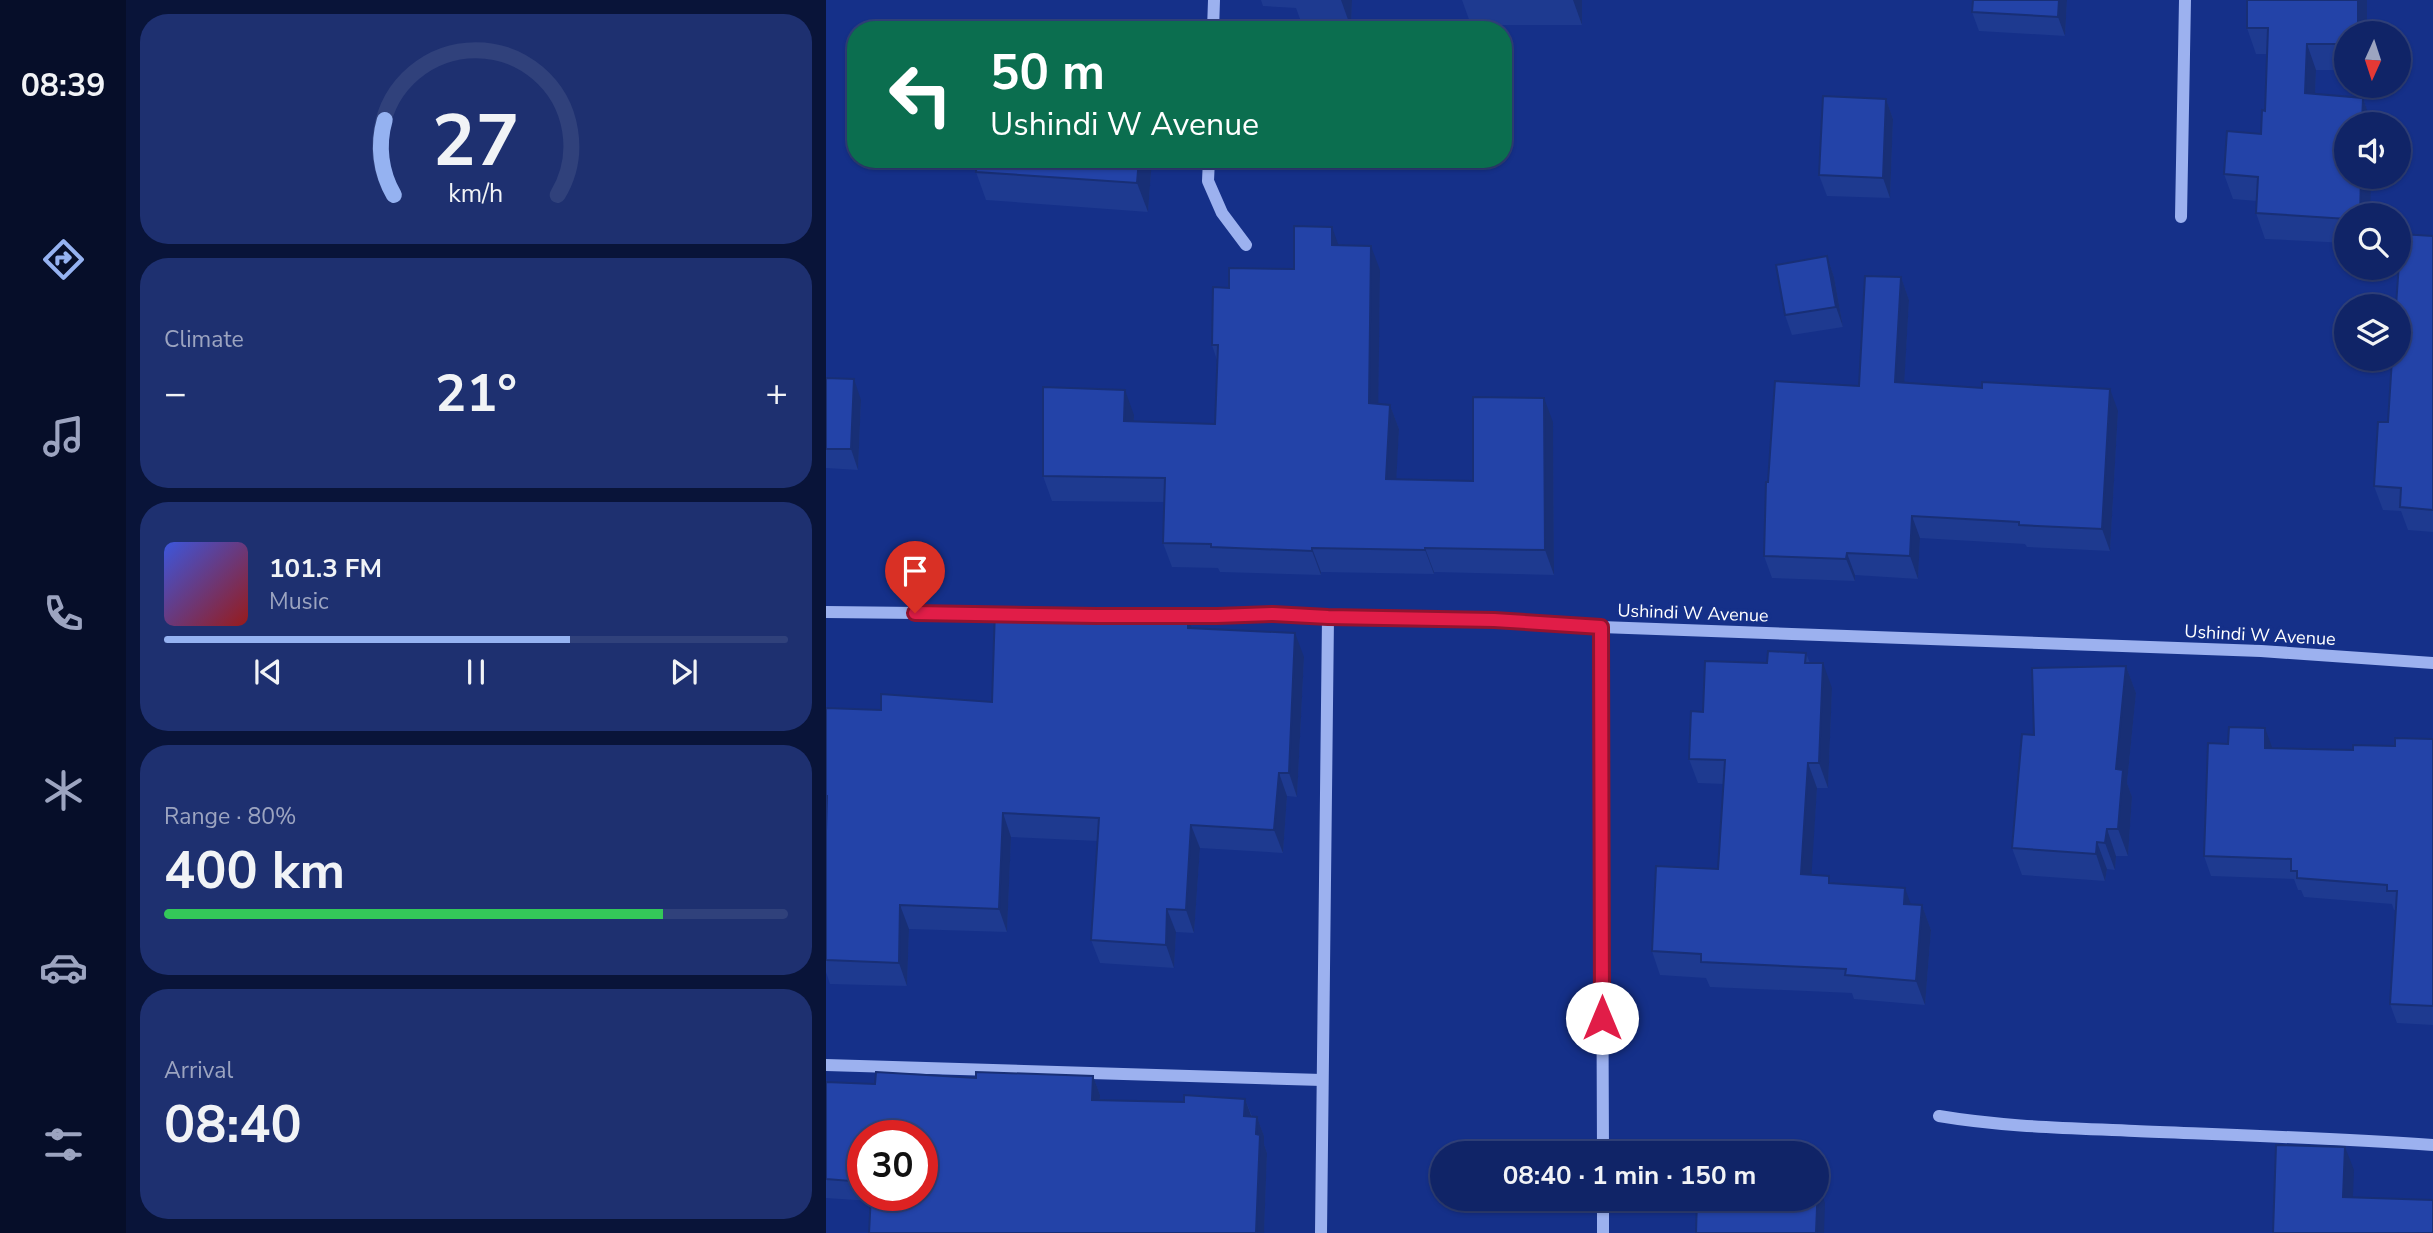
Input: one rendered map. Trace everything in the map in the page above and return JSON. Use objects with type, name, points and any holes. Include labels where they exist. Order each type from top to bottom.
[{"type":"street","points":[[1213,21],[1214,0]]},
{"type":"street","points":[[2181,217],[2185,0]]},
{"type":"street","points":[[1209,168],[1208,181],[1222,213],[1247,245]]},
{"type":"street","points":[[826,612],[1020,614]]},
{"type":"street","name":"Ushindi W Avenue","points":[[1124,616],[1273,614],[1494,620],[1601,627],[2260,651],[2433,663]]},
{"type":"street","points":[[1321,1233],[1328,617]]},
{"type":"street","points":[[1601,627],[1602,1141]]},
{"type":"street","points":[[826,1065],[1322,1080]]},
{"type":"street","points":[[1939,1116],[1977,1123],[2071,1129],[2333,1138],[2433,1145]]},
{"type":"street","points":[[1603,1211],[1603,1233]]},
{"type":"building","points":[[1973,0],[2059,0],[2058,17],[1972,12]]},
{"type":"building","points":[[2247,0],[2358,0],[2358,21],[2334,21],[2334,44],[2307,44],[2305,93],[2334,96],[2334,98],[2363,98],[2362,112],[2334,112],[2334,189],[2361,189],[2360,203],[2334,203],[2334,218],[2256,213],[2258,177],[2224,174],[2227,131],[2261,134],[2262,110],[2265,111],[2268,28],[2247,28]]},
{"type":"building","points":[[1823,96],[1886,99],[1883,178],[1819,175]]},
{"type":"building","points":[[976,168],[1138,168],[1137,183],[976,172]]},
{"type":"building","points":[[1294,226],[1332,227],[1332,245],[1371,246],[1369,403],[1390,405],[1386,479],[1473,481],[1473,397],[1544,398],[1545,550],[1312,548],[1312,551],[1163,543],[1165,478],[1043,476],[1043,387],[1125,390],[1124,421],[1215,424],[1218,345],[1212,345],[1213,287],[1229,288],[1229,268],[1294,269]]},
{"type":"building","points":[[2411,235],[2433,236],[2433,510],[2400,507],[2401,488],[2374,486],[2378,422],[2388,422],[2391,371],[2411,371],[2411,294],[2397,294],[2398,280],[2411,280]]},
{"type":"building","points":[[1827,256],[1836,307],[1785,315],[1776,265]]},
{"type":"building","points":[[1865,276],[1901,277],[1895,382],[1982,388],[1982,382],[2110,389],[2102,529],[1912,516],[1910,556],[1847,553],[1846,559],[1764,556],[1766,482],[1775,381],[1859,386]]},
{"type":"building","points":[[826,378],[854,379],[851,449],[826,449]]},
{"type":"building","points":[[995,609],[1188,618],[1188,628],[1295,633],[1289,773],[1279,773],[1274,830],[1191,825],[1186,910],[1167,909],[1166,945],[1091,940],[1099,818],[1003,813],[999,909],[900,905],[899,963],[826,960],[826,708],[881,710],[881,694],[992,702]]},
{"type":"building","points":[[1768,651],[1806,653],[1805,663],[1823,663],[1819,763],[1808,763],[1801,874],[1829,876],[1829,883],[1905,888],[1904,904],[1922,905],[1916,981],[1845,975],[1846,969],[1701,962],[1701,954],[1652,951],[1656,866],[1718,869],[1725,760],[1689,759],[1691,711],[1703,712],[1705,661],[1767,663]]},
{"type":"building","points":[[2126,666],[2116,769],[2123,770],[2118,829],[2107,829],[2105,843],[2097,842],[2096,854],[2012,848],[2022,734],[2034,735],[2032,668]]},
{"type":"building","points":[[2229,727],[2265,728],[2265,748],[2353,750],[2353,745],[2395,746],[2395,738],[2433,739],[2433,1006],[2390,1004],[2397,891],[2387,891],[2387,885],[2297,878],[2297,871],[2291,871],[2291,859],[2204,856],[2208,743],[2228,744]]},
{"type":"building","points":[[876,1072],[976,1078],[976,1072],[1093,1076],[1092,1100],[1184,1102],[1184,1095],[1245,1099],[1244,1116],[1257,1117],[1256,1134],[1260,1135],[1256,1233],[869,1233],[870,1211],[938,1211],[938,1120],[847,1120],[847,1181],[826,1179],[826,1082],[875,1084]]},
{"type":"building","points":[[2276,1145],[2345,1147],[2343,1197],[2433,1200],[2433,1233],[2273,1233]]},
{"type":"building","points":[[1697,1211],[1817,1211],[1816,1233],[1696,1233]]},
{"type":"route","points":[[915,613],[1097,616],[1273,614],[1494,620],[1601,627],[1602,1018]]}]
